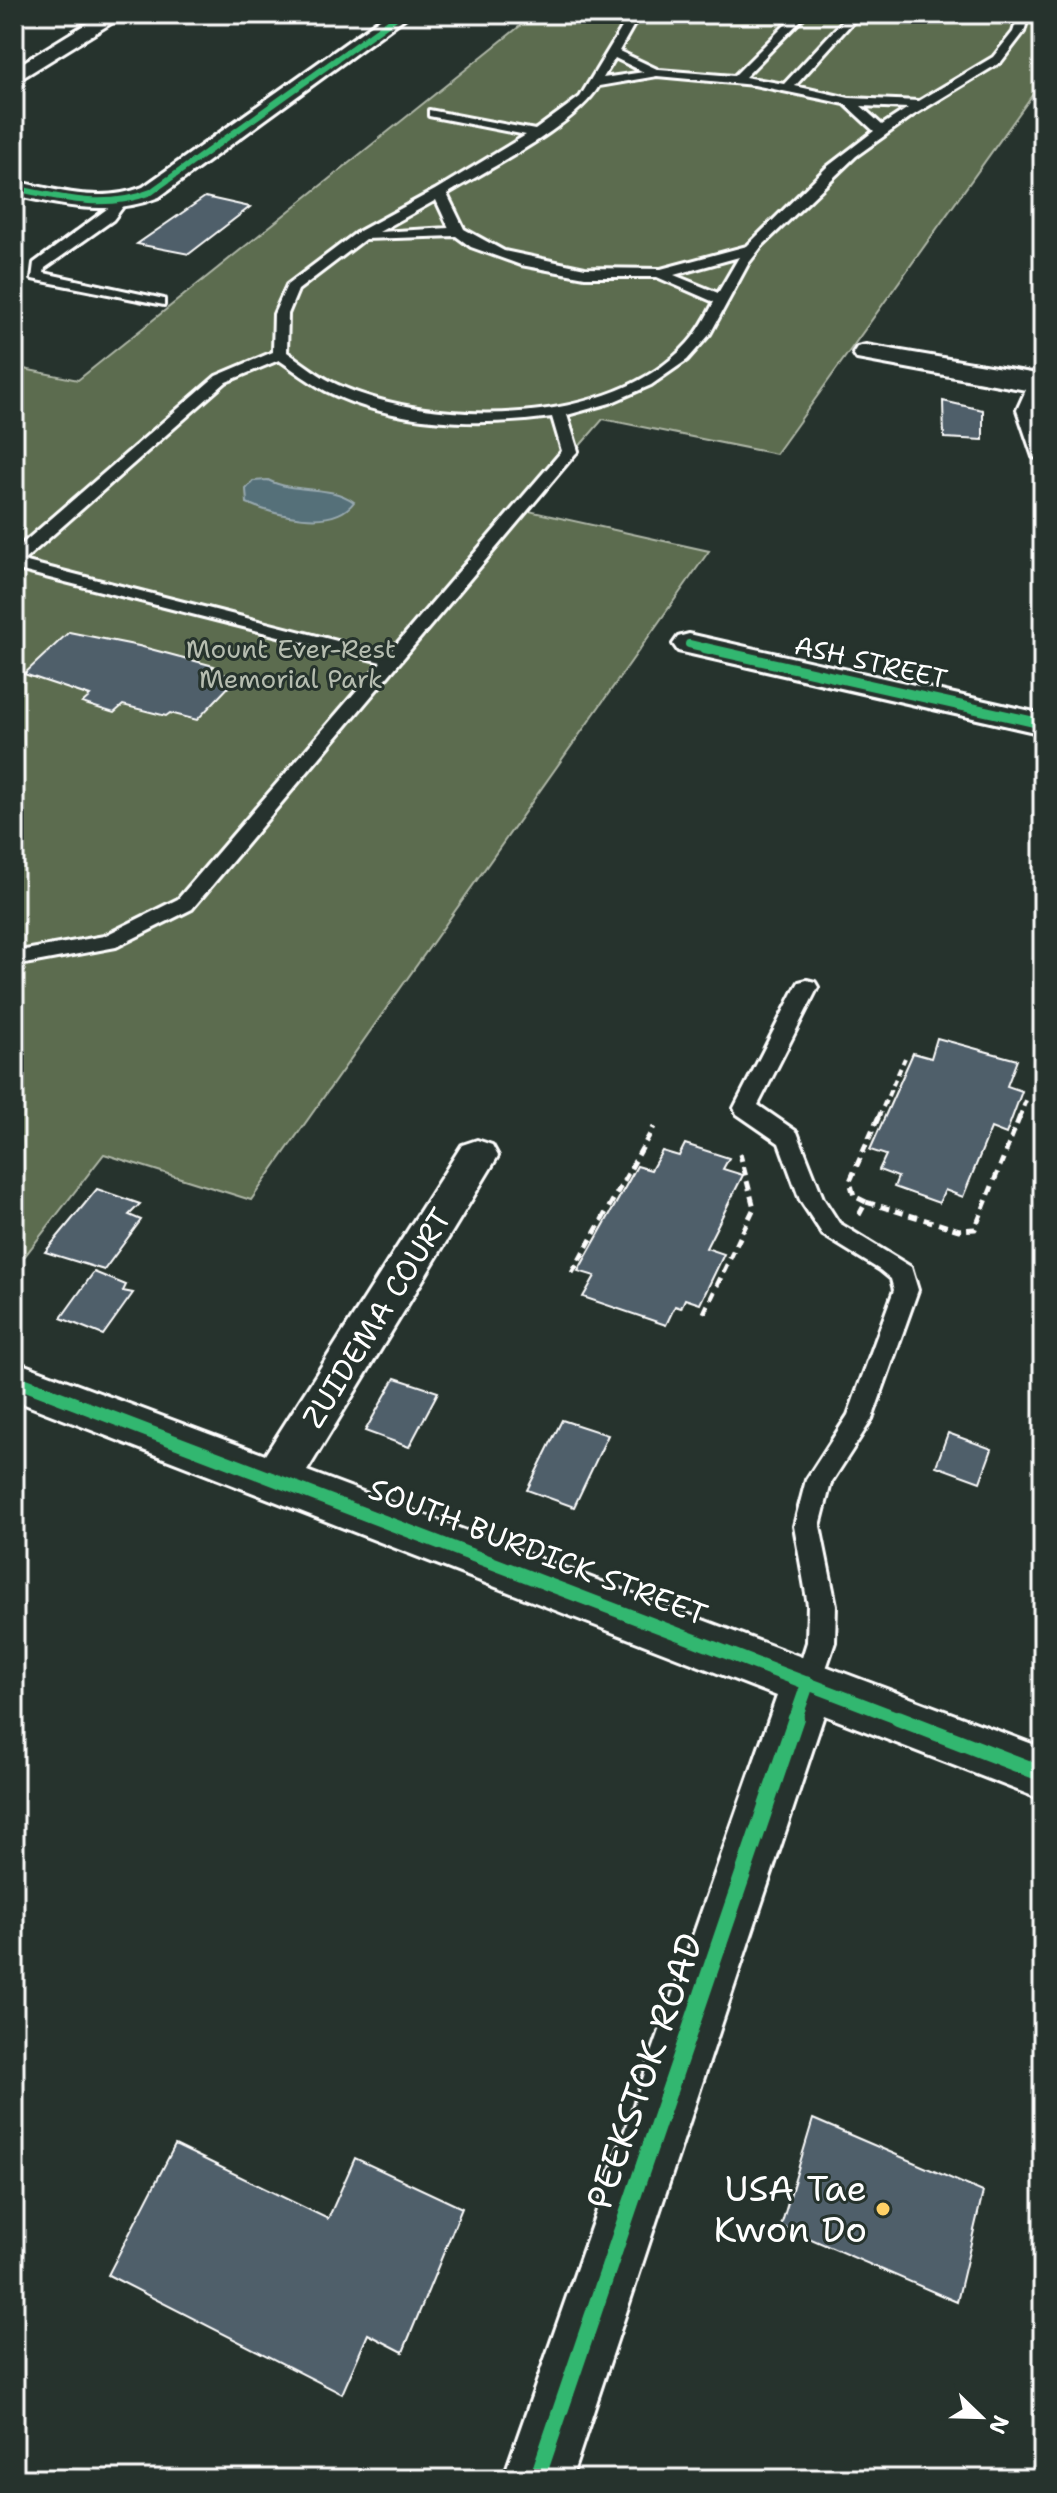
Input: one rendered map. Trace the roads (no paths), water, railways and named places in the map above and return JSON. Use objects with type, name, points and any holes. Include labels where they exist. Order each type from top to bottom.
[{"type":"street","points":[[14,77],[116,14]]},
{"type":"street","points":[[14,188],[95,203],[119,204],[151,192],[400,14]]},
{"type":"street","points":[[866,353],[1043,384],[1031,410],[1043,451]]},
{"type":"street","name":"ASH STREET","points":[[689,644],[1043,724]]},
{"type":"street","name":"ZUIDEMA COURT","points":[[276,1480],[477,1156]]},
{"type":"street","name":"SOUTH BURDICK STREET","points":[[14,1380],[1043,1774]]},
{"type":"street","name":"PEEKSTOK ROAD","points":[[537,2479],[808,1683]]},
{"type":"lane","points":[[280,354],[281,314],[292,288],[361,236],[440,193],[536,134],[585,99],[635,14]]},
{"type":"lane","points":[[739,77],[802,14]]},
{"type":"lane","points":[[789,85],[855,14]]},
{"type":"lane","points":[[280,354],[335,389],[405,410],[472,418],[559,414],[614,398],[684,356],[711,324],[720,299],[751,249],[778,226],[830,171],[882,131],[999,58],[1014,41],[1024,14]]},
{"type":"lane","points":[[613,53],[657,73]]},
{"type":"lane","points":[[594,83],[657,73],[739,77],[789,85],[849,102],[921,105]]},
{"type":"lane","points":[[849,102],[882,131]]},
{"type":"lane","points":[[433,113],[536,134]]},
{"type":"lane","points":[[440,193],[458,232]]},
{"type":"lane","points":[[119,204],[108,217],[39,266],[37,276],[159,302]]},
{"type":"lane","points":[[361,236],[458,232],[494,252],[532,265],[587,272],[660,274],[751,249]]},
{"type":"lane","points":[[660,274],[720,299]]},
{"type":"lane","points":[[14,562],[221,379],[280,354]]},
{"type":"lane","points":[[14,959],[109,942],[185,904],[570,451],[559,414]]},
{"type":"lane","points":[[14,562],[392,660]]},
{"type":"lane","points":[[807,987],[745,1108],[789,1138],[812,1200],[831,1229],[889,1263],[902,1274],[906,1290],[859,1419],[819,1480],[807,1526],[822,1605],[821,1642],[808,1683]]},
{"type":"water","points":[[268,480],[289,487],[334,493],[354,502],[344,511],[318,518],[287,516],[247,503],[246,489],[253,481]]},
{"type":"place","name":"USA Tae Kwon Do","points":[[883,2209]]},
{"type":"park label","name":"Mount Ever-Rest Memorial Park","points":[[291,664]]}]
